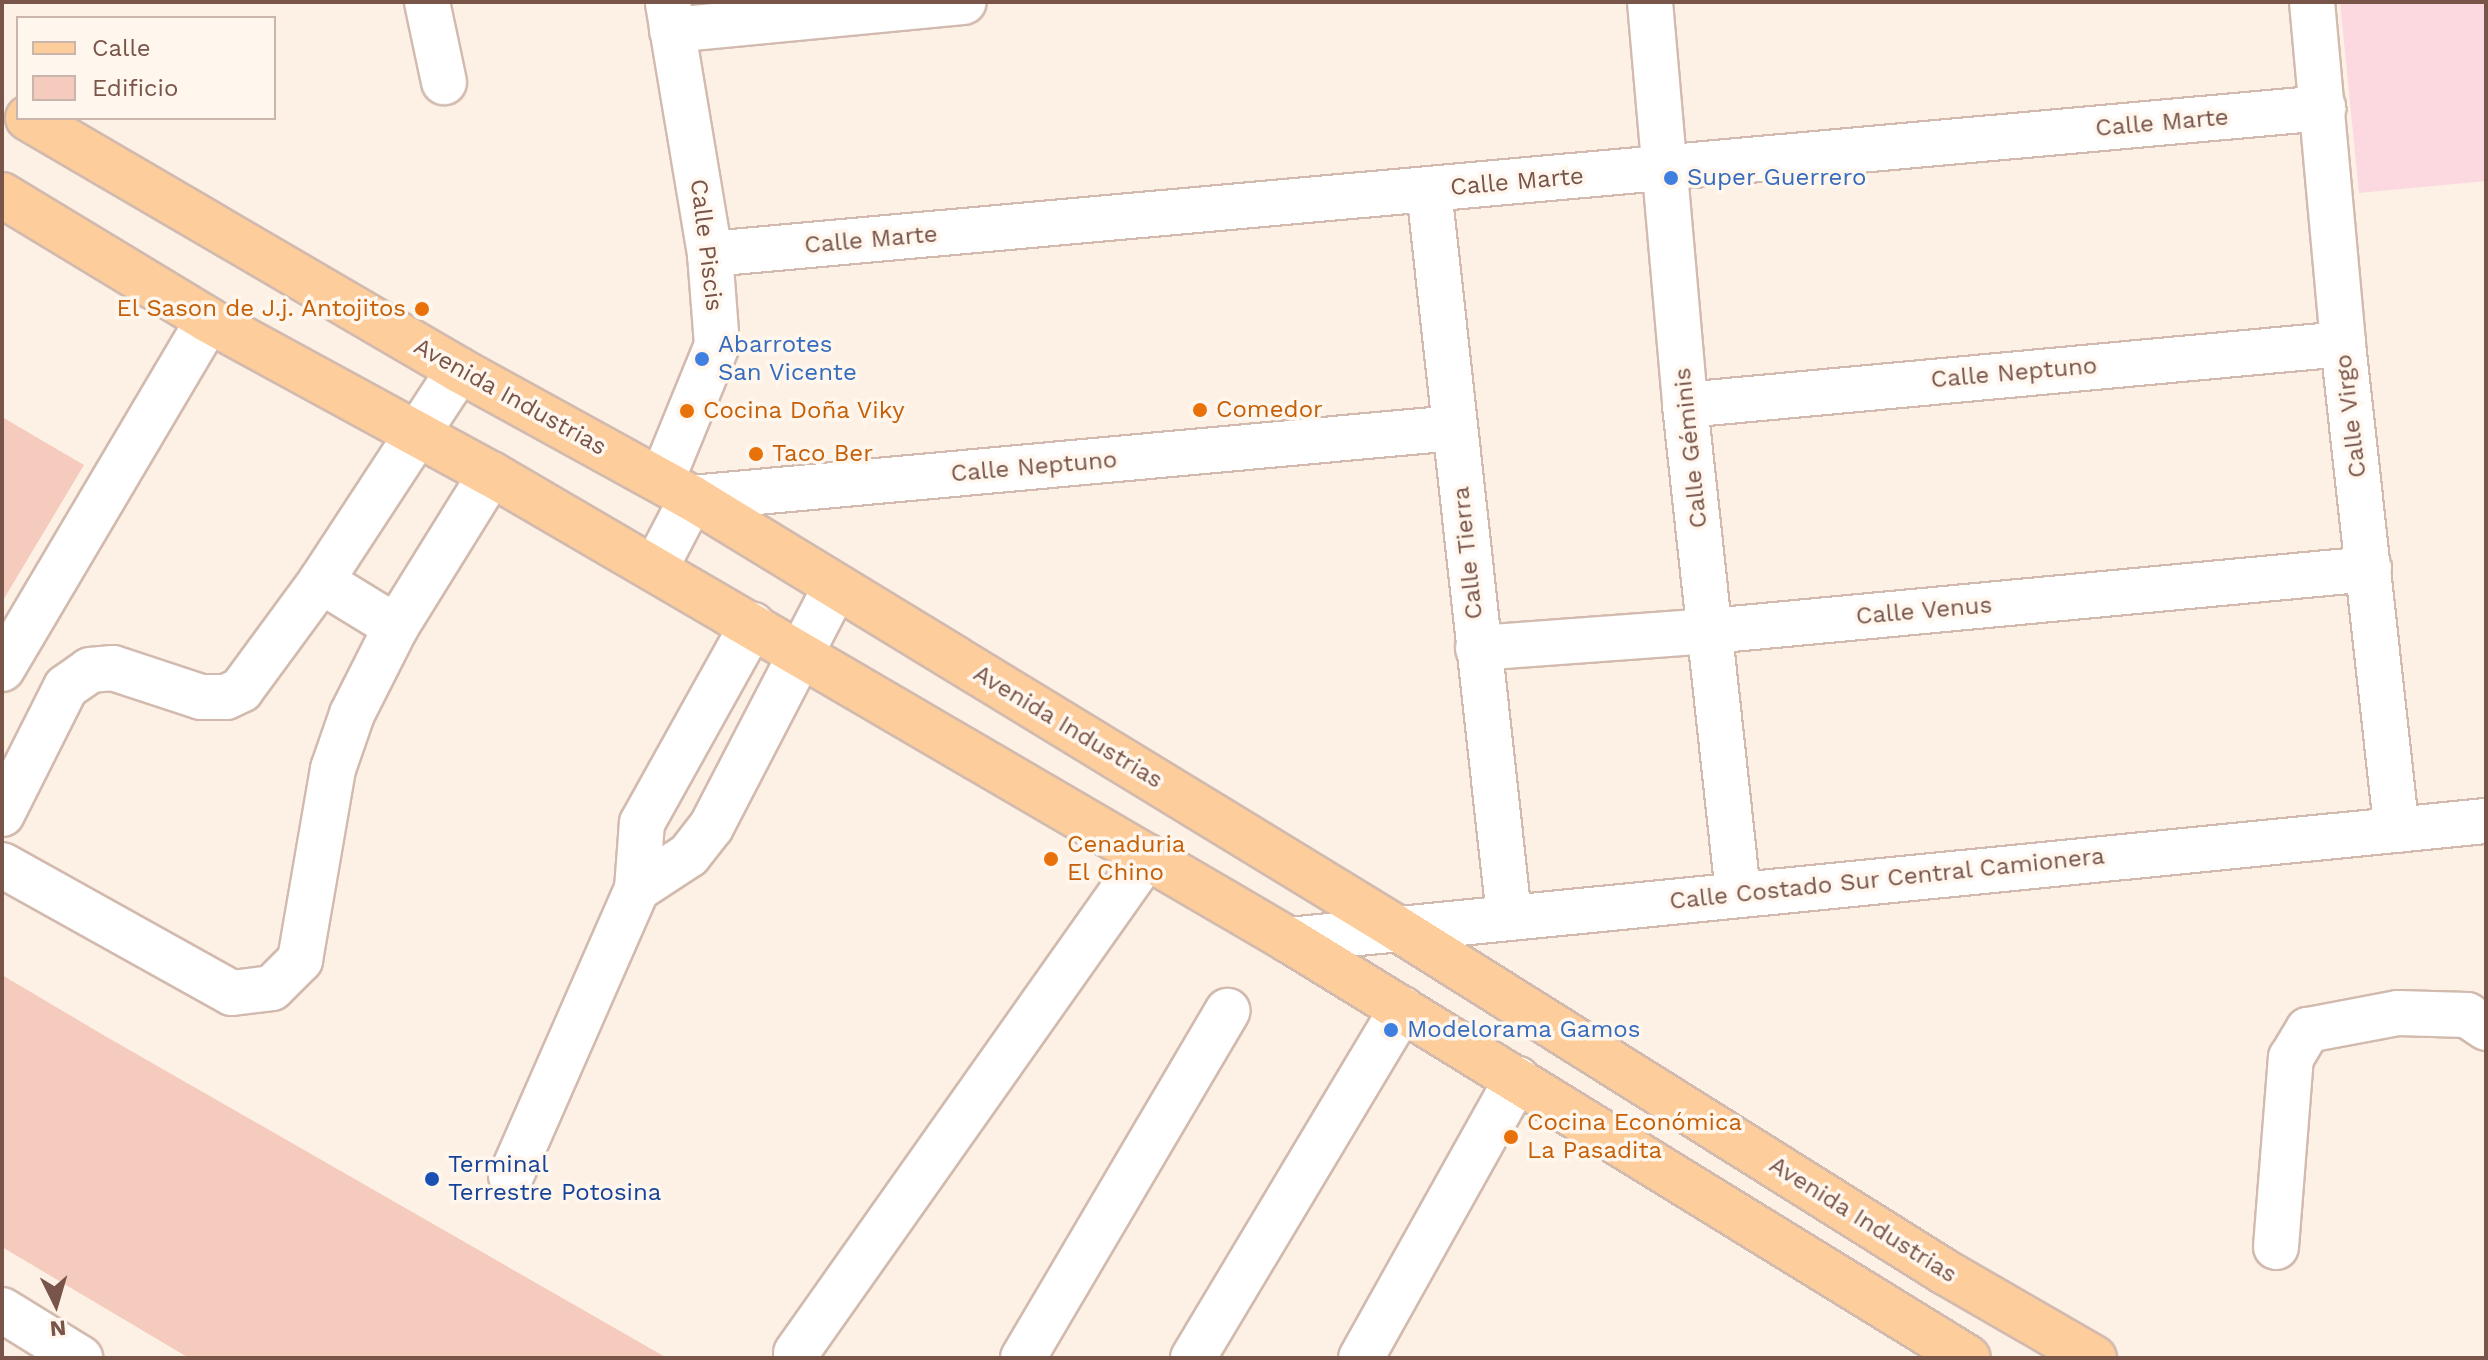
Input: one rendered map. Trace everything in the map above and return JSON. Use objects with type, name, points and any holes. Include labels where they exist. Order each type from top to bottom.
[{"type":"main road","name":"Avenida Industrias","points":[[31,120],[459,370],[677,489],[1395,927],[1945,1272],[2094,1358]]},
{"type":"main road","points":[[2,195],[208,320],[491,474],[1147,856],[1517,1079],[1956,1350],[1995,1327],[2069,1358]]},
{"type":"main road","points":[[1202,889],[1241,833]]},
{"type":"street","points":[[427,2],[444,82]]},
{"type":"street","points":[[670,16],[964,2]]},
{"type":"street","name":"Calle Géminis","points":[[1650,2],[1685,405],[1738,894]]},
{"type":"street","name":"Calle Virgo","points":[[2312,2],[2343,344],[2397,830]]},
{"type":"street","name":"Calle Piscis","points":[[670,16],[710,254],[717,345],[677,489]]},
{"type":"street","name":"Calle Marte","points":[[710,254],[2323,108]]},
{"type":"street","name":"Calle Tierra","points":[[1429,190],[1509,916]]},
{"type":"street","points":[[2,669],[208,320]]},
{"type":"street","name":"Calle Neptuno","points":[[1685,405],[2343,344]]},
{"type":"street","points":[[2,814],[66,687],[90,670],[113,668],[201,697],[226,697],[241,690],[321,581],[459,370]]},
{"type":"street","name":"Calle Neptuno","points":[[677,489],[1454,428]]},
{"type":"street","points":[[2,865],[232,993],[272,988],[300,960],[333,769],[352,714],[396,627],[491,474]]},
{"type":"street","points":[[655,569],[677,489]]},
{"type":"street","name":"Calle Venus","points":[[1478,648],[1711,631],[2369,569]]},
{"type":"street","points":[[321,581],[396,627]]},
{"type":"street","points":[[637,889],[689,855],[711,827],[836,586]]},
{"type":"street","points":[[511,1176],[637,889],[642,823],[752,625]]},
{"type":"street","name":"Calle Costado Sur Central Camionera","points":[[1289,940],[1395,927],[2486,821]]},
{"type":"street","points":[[796,1353],[1147,856]]},
{"type":"street","points":[[1193,1358],[1402,1009]]},
{"type":"street","points":[[1023,1358],[1227,1011]]},
{"type":"street","points":[[2276,1247],[2291,1058],[2308,1030],[2398,1013],[2467,1015],[2486,1028]]},
{"type":"street","points":[[1361,1358],[1517,1079]]},
{"type":"street","points":[[2,1310],[80,1358]]},
{"type":"shaded area","points":[[2340,2],[2486,2],[2486,181],[2359,193]]},
{"type":"building","points":[[2,417],[84,465],[2,602]]},
{"type":"building","points":[[2,975],[667,1358],[189,1358],[2,1247]]},
{"type":"place","name":"Super Guerrero","points":[[1671,178]]},
{"type":"place","name":"El Sason de J.j. Antojitos","points":[[422,309]]},
{"type":"place","name":"Abarrotes San Vicente","points":[[702,359]]},
{"type":"place","name":"Comedor","points":[[1200,410]]},
{"type":"place","name":"Cocina Doña Viky","points":[[687,411]]},
{"type":"place","name":"Taco Ber","points":[[756,454]]},
{"type":"place","name":"Cenaduria El Chino","points":[[1051,859]]},
{"type":"place","name":"Modelorama Gamos","points":[[1391,1030]]},
{"type":"place","name":"Cocina Económica La Pasadita","points":[[1511,1137]]},
{"type":"place","name":"Terminal Terrestre Potosina","points":[[432,1179]]}]
